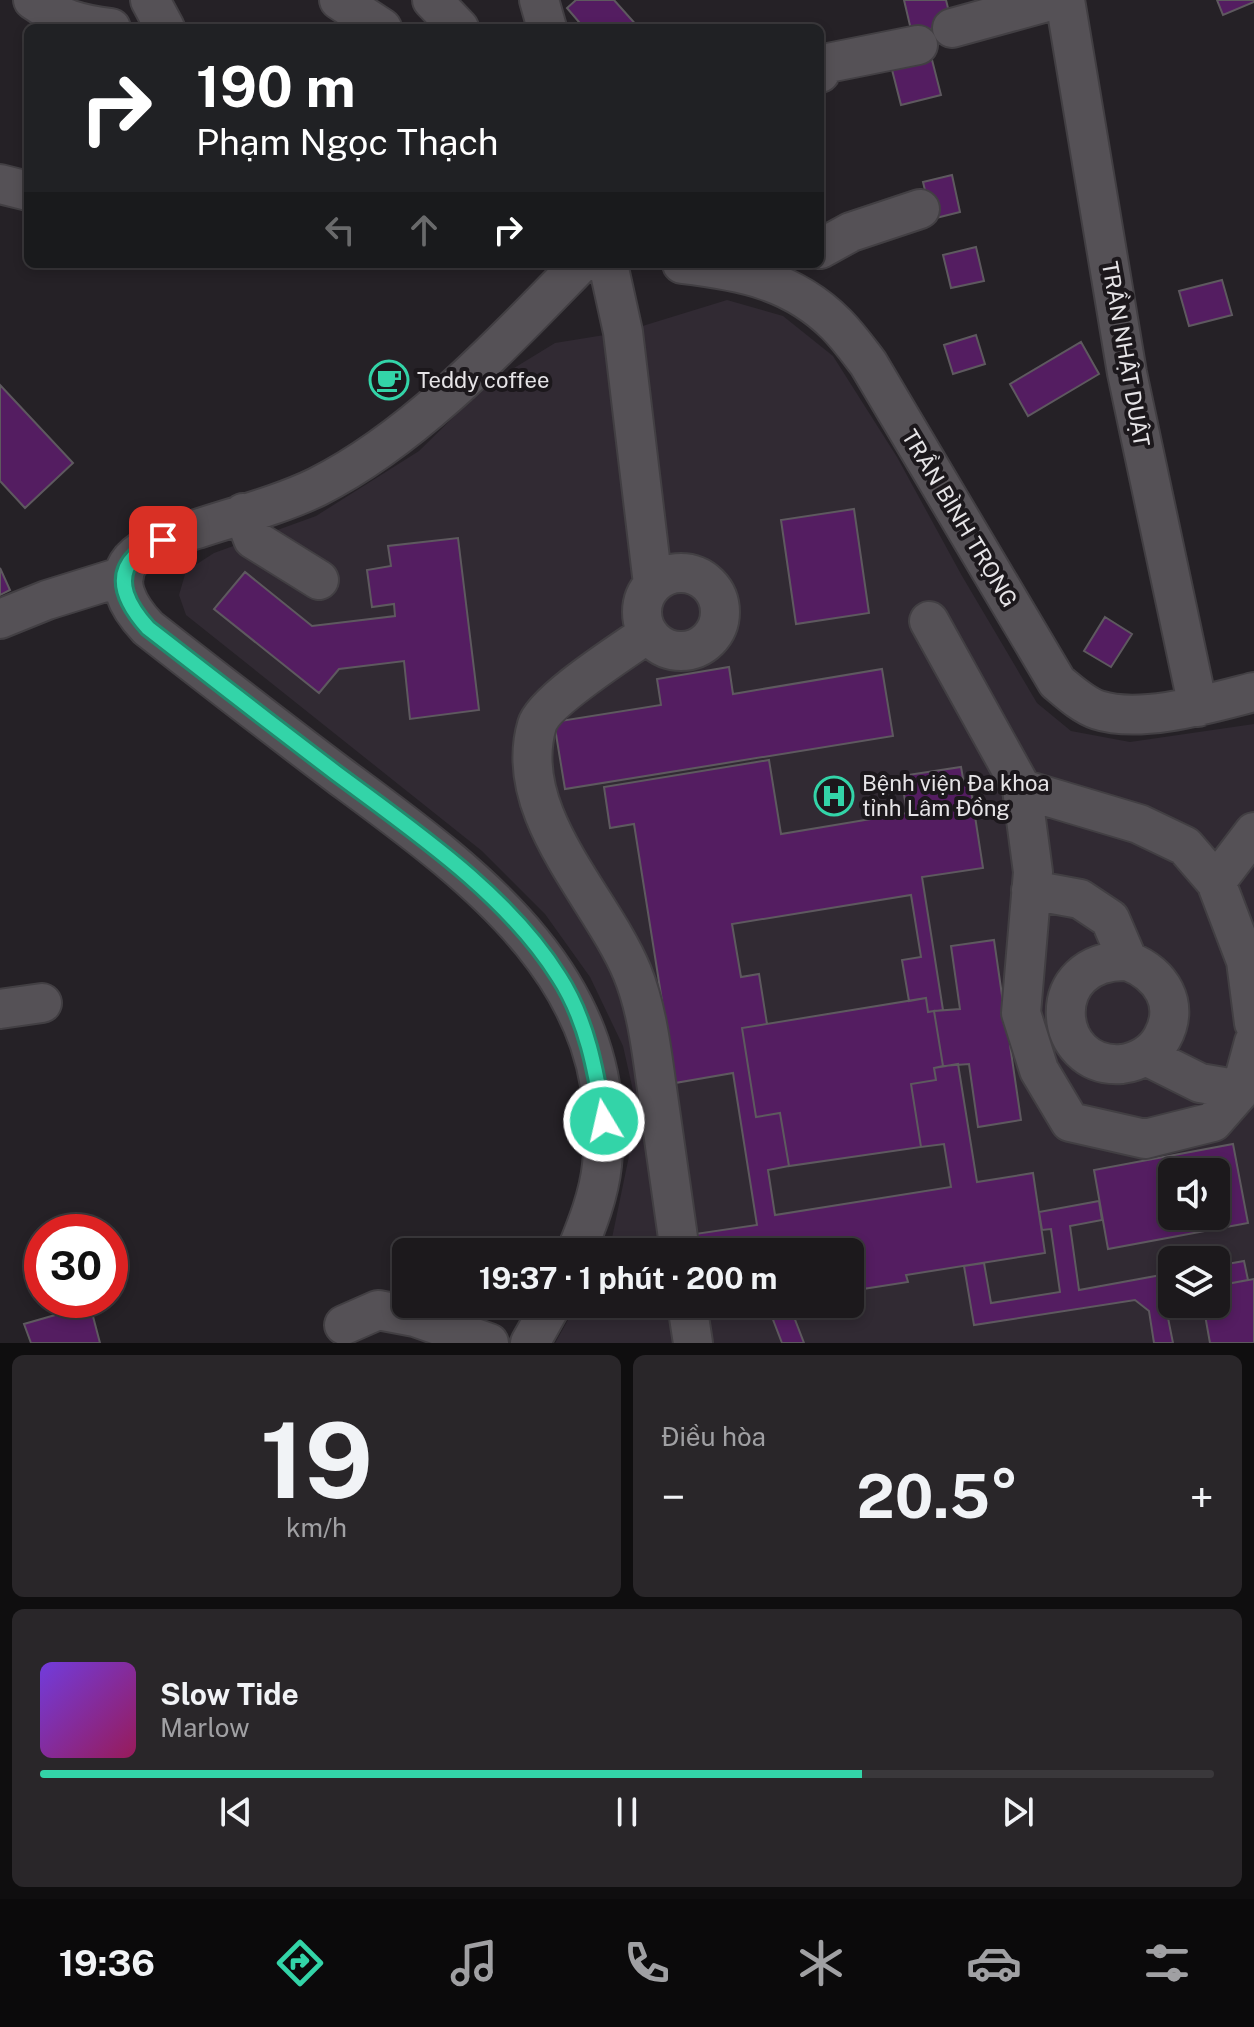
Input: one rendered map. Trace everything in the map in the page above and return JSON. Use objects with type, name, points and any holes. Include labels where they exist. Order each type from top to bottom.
[{"type":"street","points":[[33,0],[53,14],[79,24]]},
{"type":"street","points":[[150,0],[163,24]]},
{"type":"street","points":[[339,0],[376,24]]},
{"type":"street","points":[[432,0],[455,24]]},
{"type":"street","points":[[539,0],[546,24]]},
{"type":"street","points":[[952,28],[1054,0]]},
{"type":"street","name":"TRẦN NHẬT DUẬT","points":[[1065,0],[1127,373],[1198,707]]},
{"type":"street","points":[[824,64],[918,45]]},
{"type":"street","points":[[0,184],[24,190]]},
{"type":"street","points":[[824,247],[851,232],[920,209]]},
{"type":"street","points":[[576,268],[497,349],[386,444],[314,488],[163,540],[134,556],[124,576],[125,596],[148,628],[397,818],[484,890],[529,936],[560,977],[595,1065],[604,1121],[602,1167],[582,1238]]},
{"type":"street","points":[[609,268],[623,332],[653,584]]},
{"type":"street","name":"TRẦN BÌNH TRỌNG","points":[[740,268],[780,271],[804,298],[836,324],[868,363],[1057,682],[1096,710],[1123,715],[1198,707],[1254,692]]},
{"type":"street","points":[[243,513],[253,539],[319,580]]},
{"type":"street","points":[[676,573],[701,578],[717,596],[719,621],[707,642],[695,649],[682,652],[668,650],[647,634],[641,608],[653,584],[664,577],[676,573]]},
{"type":"street","points":[[0,619],[47,600],[124,576]]},
{"type":"street","points":[[929,621],[1022,789],[1033,872],[1021,1013],[1039,1070],[1070,1122],[1145,1139],[1213,1122],[1241,1090],[1254,1042]]},
{"type":"street","points":[[647,634],[552,703],[538,721],[530,752],[537,793],[565,860],[632,972],[649,1032],[678,1238]]},
{"type":"street","points":[[1022,789],[1139,824],[1185,846],[1216,882],[1246,961],[1254,1023]]},
{"type":"street","points":[[1216,882],[1254,832]]},
{"type":"street","points":[[1031,890],[1080,899],[1110,919],[1128,961]]},
{"type":"street","points":[[1111,960],[1128,961],[1145,967],[1158,978],[1167,993],[1170,1011],[1163,1036],[1146,1056],[1130,1063],[1097,1061],[1082,1051],[1072,1038],[1066,1023],[1065,1006],[1070,990],[1080,976],[1094,965],[1111,960]]},
{"type":"street","points":[[0,1009],[42,1003]]},
{"type":"street","points":[[1146,1056],[1200,1083],[1241,1090]]},
{"type":"street","points":[[344,1325],[378,1310],[415,1317],[489,1343]]},
{"type":"street","points":[[530,1343],[544,1318]]},
{"type":"street","points":[[689,1318],[693,1343]]},
{"type":"shaded area","name":"Bệnh viện Đa khoa tỉnh Lâm Đồng","points":[[727,300],[783,316],[833,356],[897,457],[1037,703],[1071,731],[1130,742],[1254,724],[1254,1343],[555,1343],[569,1318],[864,1318],[864,1238],[612,1238],[636,1104],[623,1046],[590,977],[545,914],[482,851],[186,615],[179,595],[186,571],[214,553],[316,516],[419,451],[485,386],[555,343],[623,332]]},
{"type":"building","points":[[576,0],[614,0],[635,24],[581,24],[567,8]]},
{"type":"building","points":[[904,0],[946,0],[952,24],[912,34]]},
{"type":"building","points":[[1217,0],[1254,0],[1254,2],[1223,15]]},
{"type":"building","points":[[930,52],[941,95],[901,105],[890,62]]},
{"type":"building","points":[[952,175],[960,212],[932,219],[923,182]]},
{"type":"building","points":[[976,247],[984,281],[951,288],[943,255]]},
{"type":"building","points":[[1222,280],[1232,315],[1189,326],[1179,291]]},
{"type":"building","points":[[976,335],[985,364],[953,374],[944,345]]},
{"type":"building","points":[[1081,342],[1099,374],[1028,416],[1010,384]]},
{"type":"building","points":[[0,385],[73,463],[25,508],[0,481]]},
{"type":"building","points":[[854,509],[869,613],[796,624],[781,520]]},
{"type":"building","points":[[458,538],[479,710],[410,719],[404,661],[339,669],[319,693],[214,609],[245,572],[312,626],[395,616],[394,604],[372,607],[367,570],[391,566],[388,546]]},
{"type":"building","points":[[0,568],[10,590],[0,595]]},
{"type":"building","points":[[1105,617],[1132,634],[1111,667],[1084,651]]},
{"type":"building","points":[[729,667],[733,694],[882,669],[893,736],[565,789],[554,722],[661,705],[657,679]]},
{"type":"building","points":[[769,760],[781,834],[907,813],[901,776],[961,767],[964,784],[970,784],[983,868],[922,877],[943,1010],[928,1012],[926,998],[909,1001],[902,960],[921,957],[911,895],[732,924],[741,977],[759,974],[767,1024],[742,1028],[756,1117],[780,1113],[789,1166],[768,1170],[775,1215],[951,1187],[944,1144],[921,1147],[911,1084],[936,1080],[934,1068],[958,1064],[977,1182],[1033,1173],[1045,1253],[906,1275],[908,1282],[864,1289],[864,1238],[696,1238],[695,1234],[757,1225],[733,1073],[675,1083],[634,824],[610,828],[604,787]]},
{"type":"building","points":[[994,940],[1005,1016],[1016,1044],[1010,1045],[1021,1120],[978,1127],[969,1064],[943,1066],[934,1011],[960,1009],[951,946]]},
{"type":"building","points":[[926,998],[928,1012],[934,1011],[943,1066],[934,1068],[936,1080],[911,1084],[921,1147],[789,1166],[780,1113],[756,1117],[742,1028]]},
{"type":"building","points":[[1233,1144],[1248,1223],[1230,1226],[1230,1158],[1158,1158]]},
{"type":"building","points":[[1158,1158],[1158,1230],[1210,1230],[1108,1249],[1094,1170]]},
{"type":"building","points":[[1099,1201],[1102,1220],[1070,1226],[1079,1290],[1158,1276],[1158,1318],[1168,1318],[1173,1343],[1154,1343],[1149,1311],[1135,1300],[974,1325],[964,1266],[984,1263],[991,1303],[1060,1292],[1051,1229],[1042,1230],[1039,1212]]},
{"type":"building","points":[[1244,1261],[1248,1280],[1230,1283],[1230,1264]]},
{"type":"building","points":[[1254,1279],[1254,1343],[1210,1343],[1206,1318],[1230,1318],[1230,1283]]},
{"type":"building","points":[[45,1318],[93,1318],[100,1343],[31,1343],[24,1324]]},
{"type":"building","points":[[772,1318],[794,1318],[804,1343],[782,1343]]},
{"type":"place","name":"Teddy coffee","points":[[389,380]]},
{"type":"place","name":"Bệnh viện Đa khoa tỉnh Lâm Đồng","points":[[834,796]]},
{"type":"route","points":[[163,540],[134,556],[124,576],[125,596],[133,611],[148,628],[397,818],[484,890],[529,936],[560,977],[573,1004],[595,1065],[604,1121]]}]
